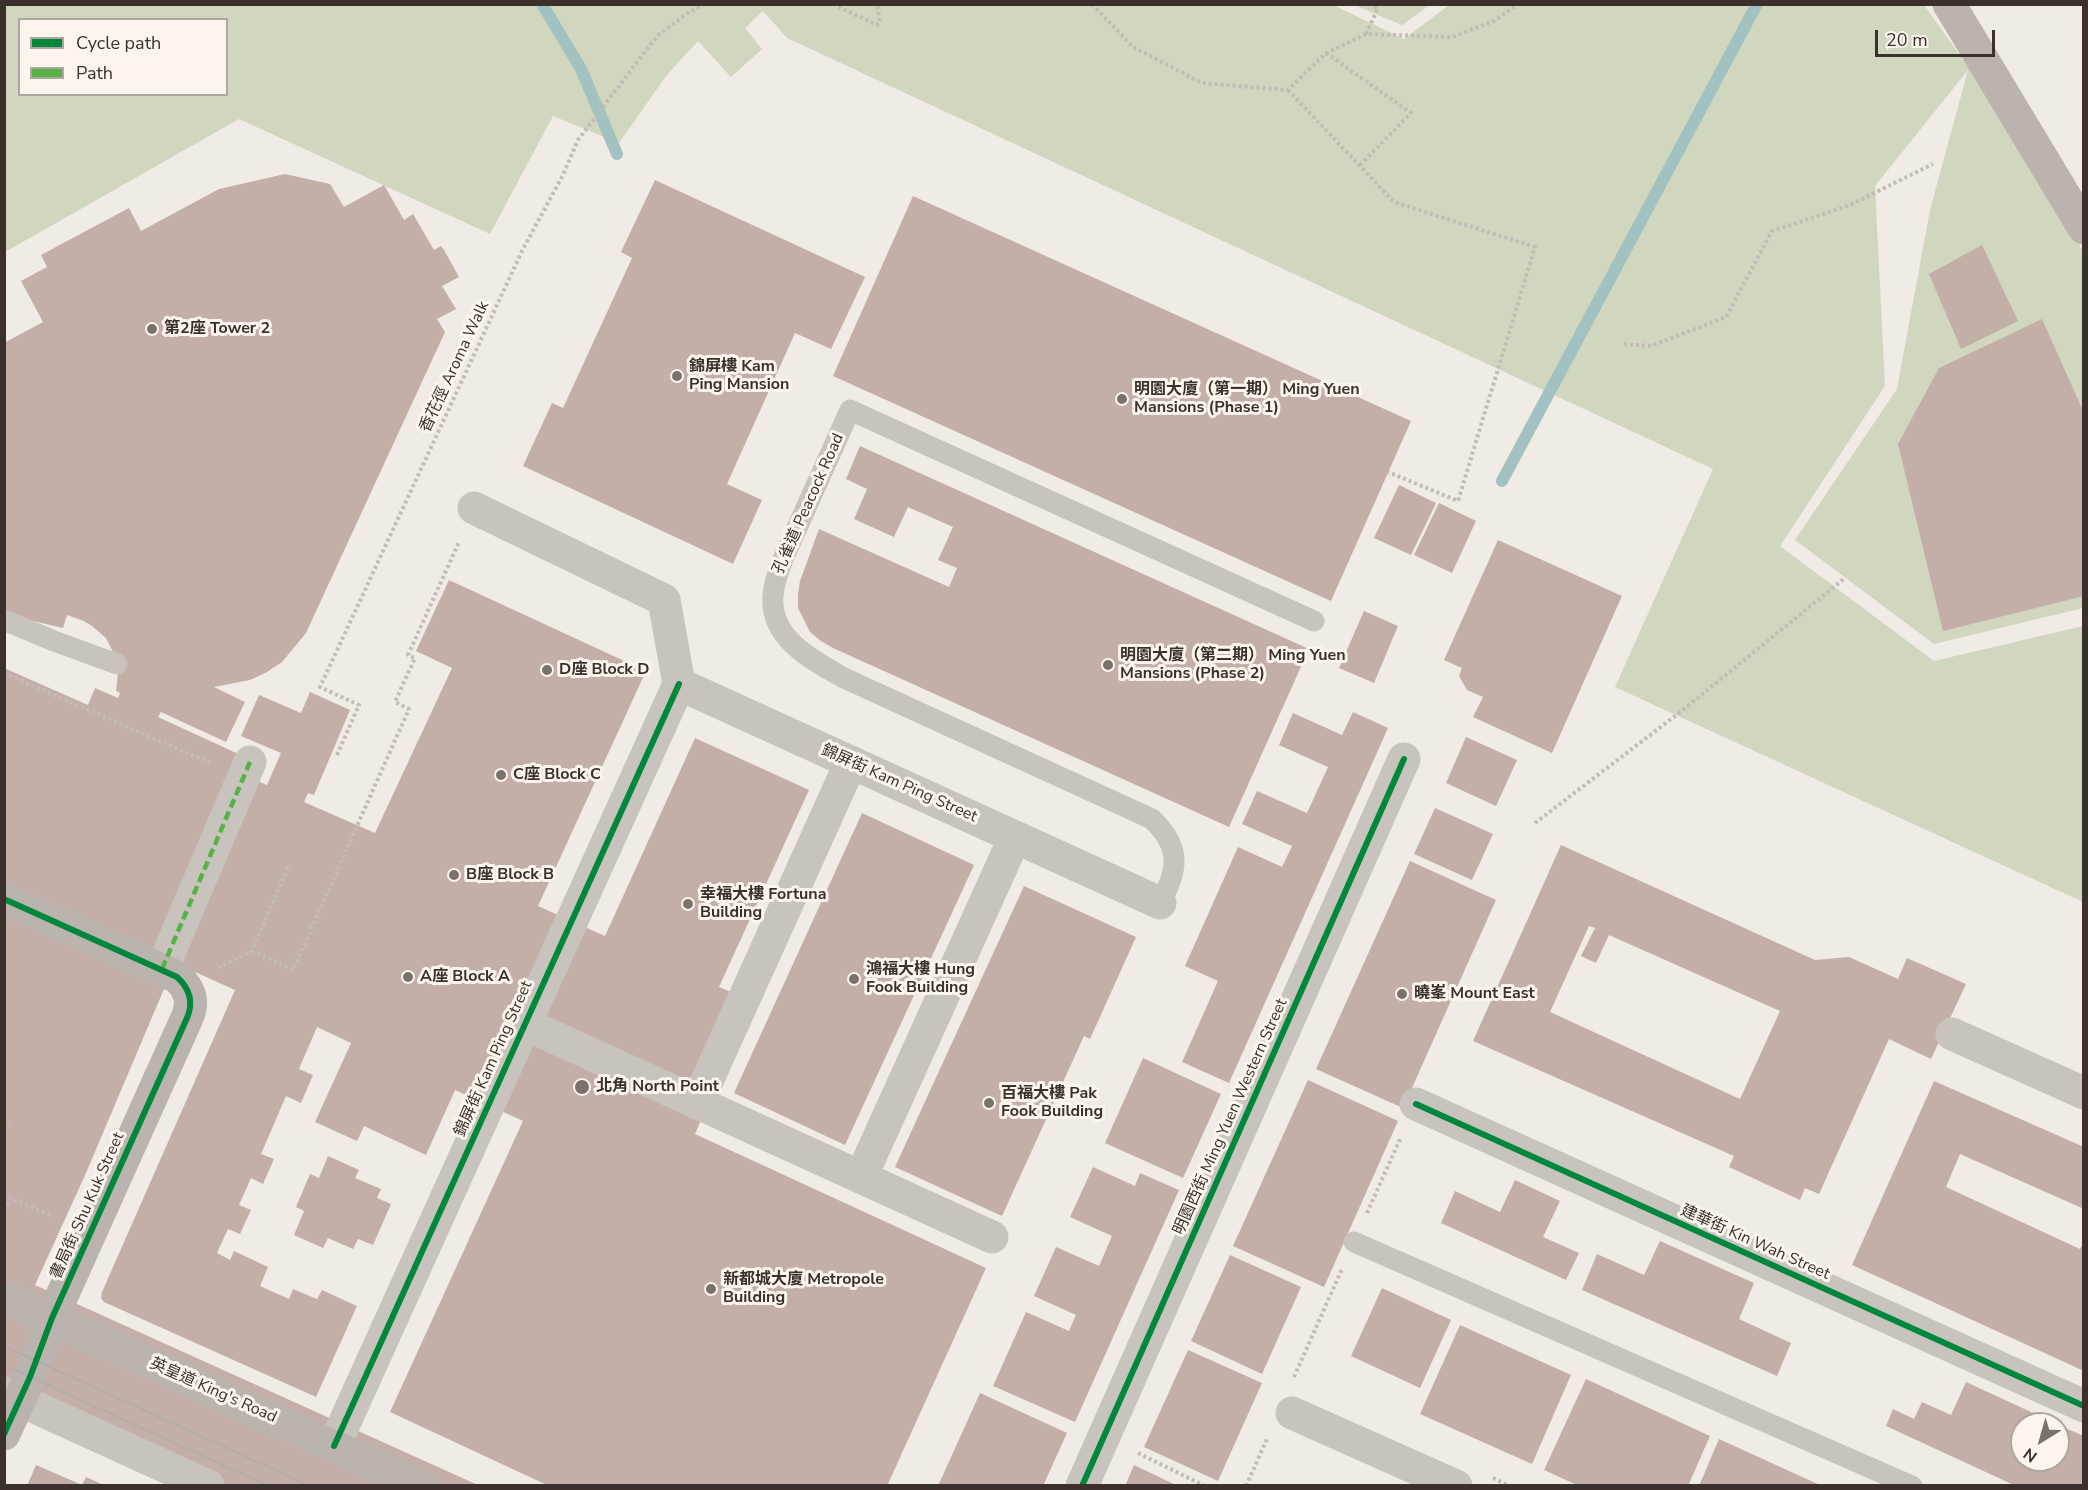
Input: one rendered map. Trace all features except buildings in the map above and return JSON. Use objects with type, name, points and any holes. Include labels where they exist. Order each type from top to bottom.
[{"type":"street","points":[[1949,4],[2084,228]]},
{"type":"street","points":[[474,508],[664,600],[679,684]]},
{"type":"street","name":"錦屏街 Kam Ping Street","points":[[334,1446],[679,684],[1160,903]]},
{"type":"street","name":"明園西街 Ming Yuen Western Street","points":[[1082,1485],[1404,759]]},
{"type":"street","points":[[697,1103],[851,762]]},
{"type":"street","points":[[162,969],[246,770]]},
{"type":"street","points":[[861,1177],[1015,837]]},
{"type":"street","points":[[4,899],[177,977],[200,980]]},
{"type":"street","name":"書局街 Shu Kuk Street","points":[[4,1434],[12,1397],[52,1318],[188,1018],[200,980]]},
{"type":"street","points":[[525,1024],[992,1237]]},
{"type":"street","points":[[1952,1034],[2084,1093]]},
{"type":"street","points":[[1976,1062],[2084,1110]]},
{"type":"street","name":"建華街 Kin Wah Street","points":[[1416,1104],[2084,1406]]},
{"type":"street","name":"英皇道 King's Road","points":[[4,1297],[421,1485]]},
{"type":"street","points":[[12,1397],[208,1485]]},
{"type":"street","points":[[1292,1413],[1456,1485]]},
{"type":"lane","name":"孔雀道 Peacock Road","points":[[1160,903],[1171,883],[1175,866],[1173,848],[1165,832],[1152,819],[844,678],[815,662],[783,633],[775,616],[773,596],[776,580],[783,559],[850,410],[1314,621]]},
{"type":"lane","points":[[4,620],[117,664]]},
{"type":"lane","points":[[1354,1242],[1912,1485]]},
{"type":"path","points":[[833,4],[877,25],[880,22],[877,4]]},
{"type":"path","points":[[1092,4],[1133,47],[1202,83],[1288,90],[1394,202],[1535,246],[1458,501],[1388,472]]},
{"type":"path","points":[[1366,33],[1378,8],[1370,4]]},
{"type":"path","points":[[1288,90],[1326,53],[1366,33],[1452,37],[1494,21],[1518,4]]},
{"type":"path","points":[[1326,53],[1410,113],[1359,165]]},
{"type":"path","points":[[1624,344],[1651,346],[1726,317],[1772,231],[1850,205],[1933,164]]},
{"type":"path","points":[[252,951],[293,970],[410,709],[395,702],[415,658],[408,655],[474,508]]},
{"type":"path","points":[[1535,823],[1679,713],[1845,578]]},
{"type":"path","points":[[4,673],[246,770]]},
{"type":"path","points":[[200,980],[252,951],[290,865]]},
{"type":"path","points":[[4,1123],[11,1126]]},
{"type":"path","points":[[4,1210],[10,1198],[52,1216]]},
{"type":"path","points":[[1102,1440],[1133,1451],[1205,1485]]},
{"type":"green space","points":[[1331,4],[1404,39],[1449,5],[1924,5],[1969,68],[1984,48],[2083,252],[2083,608],[1934,644],[1795,540],[1897,389],[1930,210],[1968,70],[1875,186],[1885,386],[1780,546],[1934,661],[2083,626],[2083,902],[1615,687],[1713,469],[787,38],[763,11],[745,28],[762,49],[731,77],[698,41],[666,76],[619,143],[553,116],[490,234],[239,119],[5,252],[5,5]]},
{"type":"green space","points":[[1354,5],[1430,5],[1402,25]]},
{"type":"waterway","points":[[542,4],[581,69],[617,154]]},
{"type":"waterway","points":[[1502,481],[1757,4]]},
{"type":"tram line","points":[[4,1346],[310,1486]]},
{"type":"tram line","points":[[4,1365],[269,1486]]},
{"type":"marked path","points":[[162,969],[250,762]]},
{"type":"cycle path","points":[[334,1446],[679,684]]},
{"type":"cycle path","points":[[1082,1486],[1404,759]]},
{"type":"cycle path","points":[[4,899],[177,977],[190,996],[187,1018],[52,1318],[30,1377],[4,1434]]},
{"type":"cycle path","points":[[1416,1104],[2084,1406]]},
{"type":"place","name":"第2座 Tower 2","points":[[152,329]]},
{"type":"place","name":"錦屏樓 Kam Ping Mansion","points":[[677,376]]},
{"type":"place","name":"明園大廈（第一期） Ming Yuen Mansions (Phase 1)","points":[[1122,399]]},
{"type":"place","name":"明園大廈（第二期） Ming Yuen Mansions (Phase 2)","points":[[1108,665]]},
{"type":"place","name":"D座 Block D","points":[[547,670]]},
{"type":"place","name":"C座 Block C","points":[[501,775]]},
{"type":"place","name":"B座 Block B","points":[[454,875]]},
{"type":"place","name":"幸福大樓 Fortuna Building","points":[[688,904]]},
{"type":"place","name":"A座 Block A","points":[[408,977]]},
{"type":"place","name":"鴻福大樓 Hung Fook Building","points":[[854,979]]},
{"type":"place","name":"曉峯 Mount East","points":[[1402,994]]},
{"type":"place","name":"北角 North Point","points":[[582,1087]]},
{"type":"place","name":"百福大樓 Pak Fook Building","points":[[989,1103]]},
{"type":"place","name":"新都城大廈 Metropole Building","points":[[711,1289]]}]
